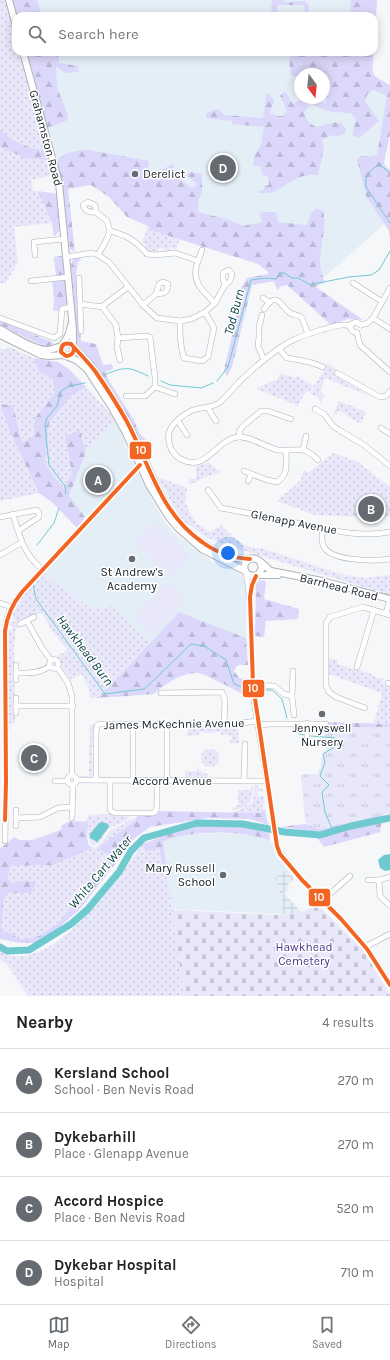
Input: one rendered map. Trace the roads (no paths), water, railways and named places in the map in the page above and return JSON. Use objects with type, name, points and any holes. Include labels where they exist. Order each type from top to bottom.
[{"type":"main road","points":[[9,0],[12,12]]},
{"type":"main road","name":"Grahamston Road","points":[[24,56],[59,183],[71,307],[73,347]]},
{"type":"main road","name":"Grahamston Road","points":[[63,345],[69,334],[72,320]]},
{"type":"main road","points":[[0,329],[33,346],[43,349],[50,350],[67,343],[73,347],[94,370],[116,404],[135,439],[151,476],[166,504],[179,522],[197,539],[217,552],[236,559],[255,559],[260,562],[262,568],[257,575],[251,576],[202,549],[181,532],[162,507],[117,416],[87,370],[76,360],[65,355],[61,350],[63,345]]},
{"type":"main road","points":[[0,335],[41,355],[48,356],[72,354],[73,347]]},
{"type":"main road","points":[[246,572],[244,566],[250,559]]},
{"type":"main road","name":"Barrhead Road","points":[[260,562],[272,571],[390,599]]},
{"type":"main road","name":"Barrhead Road","points":[[257,575],[287,575]]},
{"type":"street","points":[[96,212],[107,222],[110,231],[98,255]]},
{"type":"street","points":[[110,231],[133,240],[147,254],[156,255],[175,253],[198,261]]},
{"type":"street","points":[[35,255],[34,242],[64,239]]},
{"type":"street","points":[[202,250],[196,266],[196,280],[201,290],[215,303]]},
{"type":"street","points":[[66,257],[85,253],[98,255],[109,262],[143,305],[157,318],[180,321],[191,319],[205,312],[215,303],[225,286]]},
{"type":"street","points":[[31,281],[68,277]]},
{"type":"street","points":[[78,278],[81,331]]},
{"type":"street","points":[[353,283],[381,301]]},
{"type":"street","points":[[79,286],[85,286]]},
{"type":"street","points":[[80,304],[103,307],[128,287]]},
{"type":"street","points":[[351,326],[356,322],[361,325],[368,323],[390,288]]},
{"type":"street","points":[[143,305],[156,294]]},
{"type":"street","points":[[263,298],[270,302]]},
{"type":"street","points":[[264,309],[270,302],[274,300],[279,301],[291,313],[302,318],[308,334]]},
{"type":"street","points":[[0,318],[54,338],[60,334],[62,309],[71,307]]},
{"type":"street","points":[[103,307],[116,325],[118,338],[117,355],[120,360]]},
{"type":"street","points":[[180,321],[180,341],[184,358],[202,360],[208,358],[214,331],[205,312]]},
{"type":"street","points":[[262,315],[258,346],[264,360]]},
{"type":"street","points":[[372,318],[390,329]]},
{"type":"street","points":[[357,333],[361,329],[361,325]]},
{"type":"street","points":[[318,460],[303,450],[286,451],[239,437],[224,442],[202,460],[195,463],[187,462],[179,458],[173,452],[169,434],[170,430],[178,420],[192,410],[208,408],[217,404],[238,382],[264,360],[291,341],[308,334],[336,326],[351,326]]},
{"type":"street","points":[[351,326],[352,331],[357,333],[360,345],[390,372]]},
{"type":"street","points":[[118,338],[150,337],[155,387],[145,396],[135,399],[126,396]]},
{"type":"street","points":[[279,349],[287,358],[303,360],[323,367]]},
{"type":"street","points":[[337,373],[380,397],[386,396],[390,391]]},
{"type":"street","points":[[155,387],[175,394]]},
{"type":"street","points":[[208,408],[216,421]]},
{"type":"street","points":[[239,437],[243,426],[262,408]]},
{"type":"street","points":[[262,408],[266,416]]},
{"type":"street","points":[[262,408],[291,419]]},
{"type":"street","points":[[315,409],[324,414],[333,426],[364,445],[390,466]]},
{"type":"street","points":[[178,420],[187,435]]},
{"type":"street","points":[[381,428],[390,434]]},
{"type":"street","points":[[303,450],[306,436]]},
{"type":"street","points":[[244,471],[251,475],[277,482],[284,476],[286,469],[286,451]]},
{"type":"street","points":[[5,841],[3,820],[6,782],[3,730],[3,631],[11,607],[22,592],[140,465]]},
{"type":"street","points":[[248,481],[251,475]]},
{"type":"street","name":"Glenapp Avenue","points":[[208,490],[221,508],[323,529],[361,534],[383,534],[390,532]]},
{"type":"street","points":[[0,517],[36,510],[39,513],[38,517],[18,531]]},
{"type":"street","points":[[13,514],[21,543],[36,564],[43,570]]},
{"type":"street","points":[[323,529],[323,545],[325,549],[332,554],[360,560],[390,559]]},
{"type":"street","points":[[0,555],[21,543]]},
{"type":"street","points":[[246,572],[250,597],[252,685],[266,781],[276,841],[280,854],[302,880],[339,917],[365,947],[390,985]]},
{"type":"street","points":[[250,597],[252,586],[257,575]]},
{"type":"street","points":[[365,708],[336,697],[329,692],[326,685],[326,623],[330,617],[363,607],[388,614],[390,599]]},
{"type":"street","points":[[0,603],[11,607]]},
{"type":"street","points":[[357,667],[374,610]]},
{"type":"street","points":[[20,624],[34,617]]},
{"type":"street","points":[[27,621],[42,648],[51,660]]},
{"type":"street","points":[[51,660],[55,659],[58,661],[57,667],[71,690],[73,706],[72,776],[69,778],[72,782],[72,818]]},
{"type":"street","points":[[16,673],[34,673],[45,670],[50,666],[49,663],[51,660]]},
{"type":"street","points":[[16,665],[16,680]]},
{"type":"street","points":[[50,666],[53,668],[57,667]]},
{"type":"street","points":[[294,671],[292,696],[294,715]]},
{"type":"street","points":[[252,685],[274,686],[284,694],[292,696]]},
{"type":"street","points":[[160,693],[222,692],[225,700],[224,724]]},
{"type":"street","points":[[16,698],[16,713]]},
{"type":"street","points":[[16,706],[73,706]]},
{"type":"street","points":[[307,723],[307,740]]},
{"type":"street","name":"James McKechnie Avenue","points":[[96,780],[97,726],[102,724],[326,724]]},
{"type":"street","points":[[134,724],[134,781]]},
{"type":"street","points":[[166,781],[167,724]]},
{"type":"street","points":[[244,744],[244,781]]},
{"type":"street","name":"Accord Avenue","points":[[55,781],[266,781]]},
{"type":"street","points":[[110,781],[111,811],[153,813],[157,807],[156,781]]},
{"type":"street","points":[[0,782],[6,782]]},
{"type":"street","points":[[16,818],[40,817],[58,808],[72,807]]},
{"type":"street","points":[[16,810],[16,826]]},
{"type":"street","points":[[322,901],[350,876]]},
{"type":"street","points":[[368,880],[379,880],[390,877]]},
{"type":"street","points":[[379,880],[380,896],[390,906]]},
{"type":"street","points":[[365,947],[390,934]]},
{"type":"water","points":[[103,822],[108,824],[109,827],[97,842],[90,838],[90,834],[99,823]]},
{"type":"water","points":[[390,854],[390,870],[385,871],[380,868],[378,860],[384,855]]},
{"type":"waterway","name":"Tod Burn","points":[[390,173],[379,164],[373,168],[366,179],[366,187],[390,223]]},
{"type":"waterway","name":"Tod Burn","points":[[217,381],[228,367],[251,280],[265,278],[276,279],[280,273],[284,273],[292,278],[298,278],[311,285],[349,277],[371,275],[379,270],[390,251]]},
{"type":"waterway","name":"Tod Burn","points":[[106,374],[124,369],[132,369],[148,376]]},
{"type":"waterway","name":"Tod Burn","points":[[161,381],[170,385],[201,388],[213,383]]},
{"type":"waterway","name":"Tod Burn","points":[[66,494],[65,486],[49,465],[45,424],[47,418],[57,406],[61,391],[69,386],[85,383]]},
{"type":"waterway","name":"Tod Burn","points":[[37,545],[54,523],[59,508]]},
{"type":"waterway","name":"Hawkhead Burn","points":[[33,584],[36,599],[105,694],[144,689],[191,644],[204,646],[226,660],[234,684],[247,689]]},
{"type":"waterway","name":"Hawkhead Burn","points":[[259,690],[272,690],[282,699],[287,718]]},
{"type":"waterway","name":"Hawkhead Burn","points":[[294,727],[299,734],[304,735]]},
{"type":"waterway","name":"Hawkhead Burn","points":[[311,736],[335,738],[338,745],[323,754],[325,762],[320,776],[329,785],[322,792],[325,812],[333,831]]},
{"type":"waterway","name":"White Cart Water","points":[[0,947],[7,951],[29,950],[71,924],[87,910],[119,872],[131,851],[144,838],[197,823],[243,824],[285,832],[320,835],[351,826],[390,818]]},
{"type":"place","name":"Dykebar Hospital","points":[[223,168]]},
{"type":"place","name":"Derelict","points":[[135,174]]},
{"type":"place","name":"Kersland School","points":[[98,480]]},
{"type":"place","name":"Dykebarhill","points":[[371,509]]},
{"type":"place","name":"St Andrew's Academy","points":[[132,559]]},
{"type":"place","name":"Jennyswell Nursery","points":[[322,714]]},
{"type":"place","name":"Accord Hospice","points":[[34,758]]},
{"type":"place","name":"Mary Russell School","points":[[223,875]]},
{"type":"park label","name":"Hawkhead Cemetery","points":[[304,954]]}]
